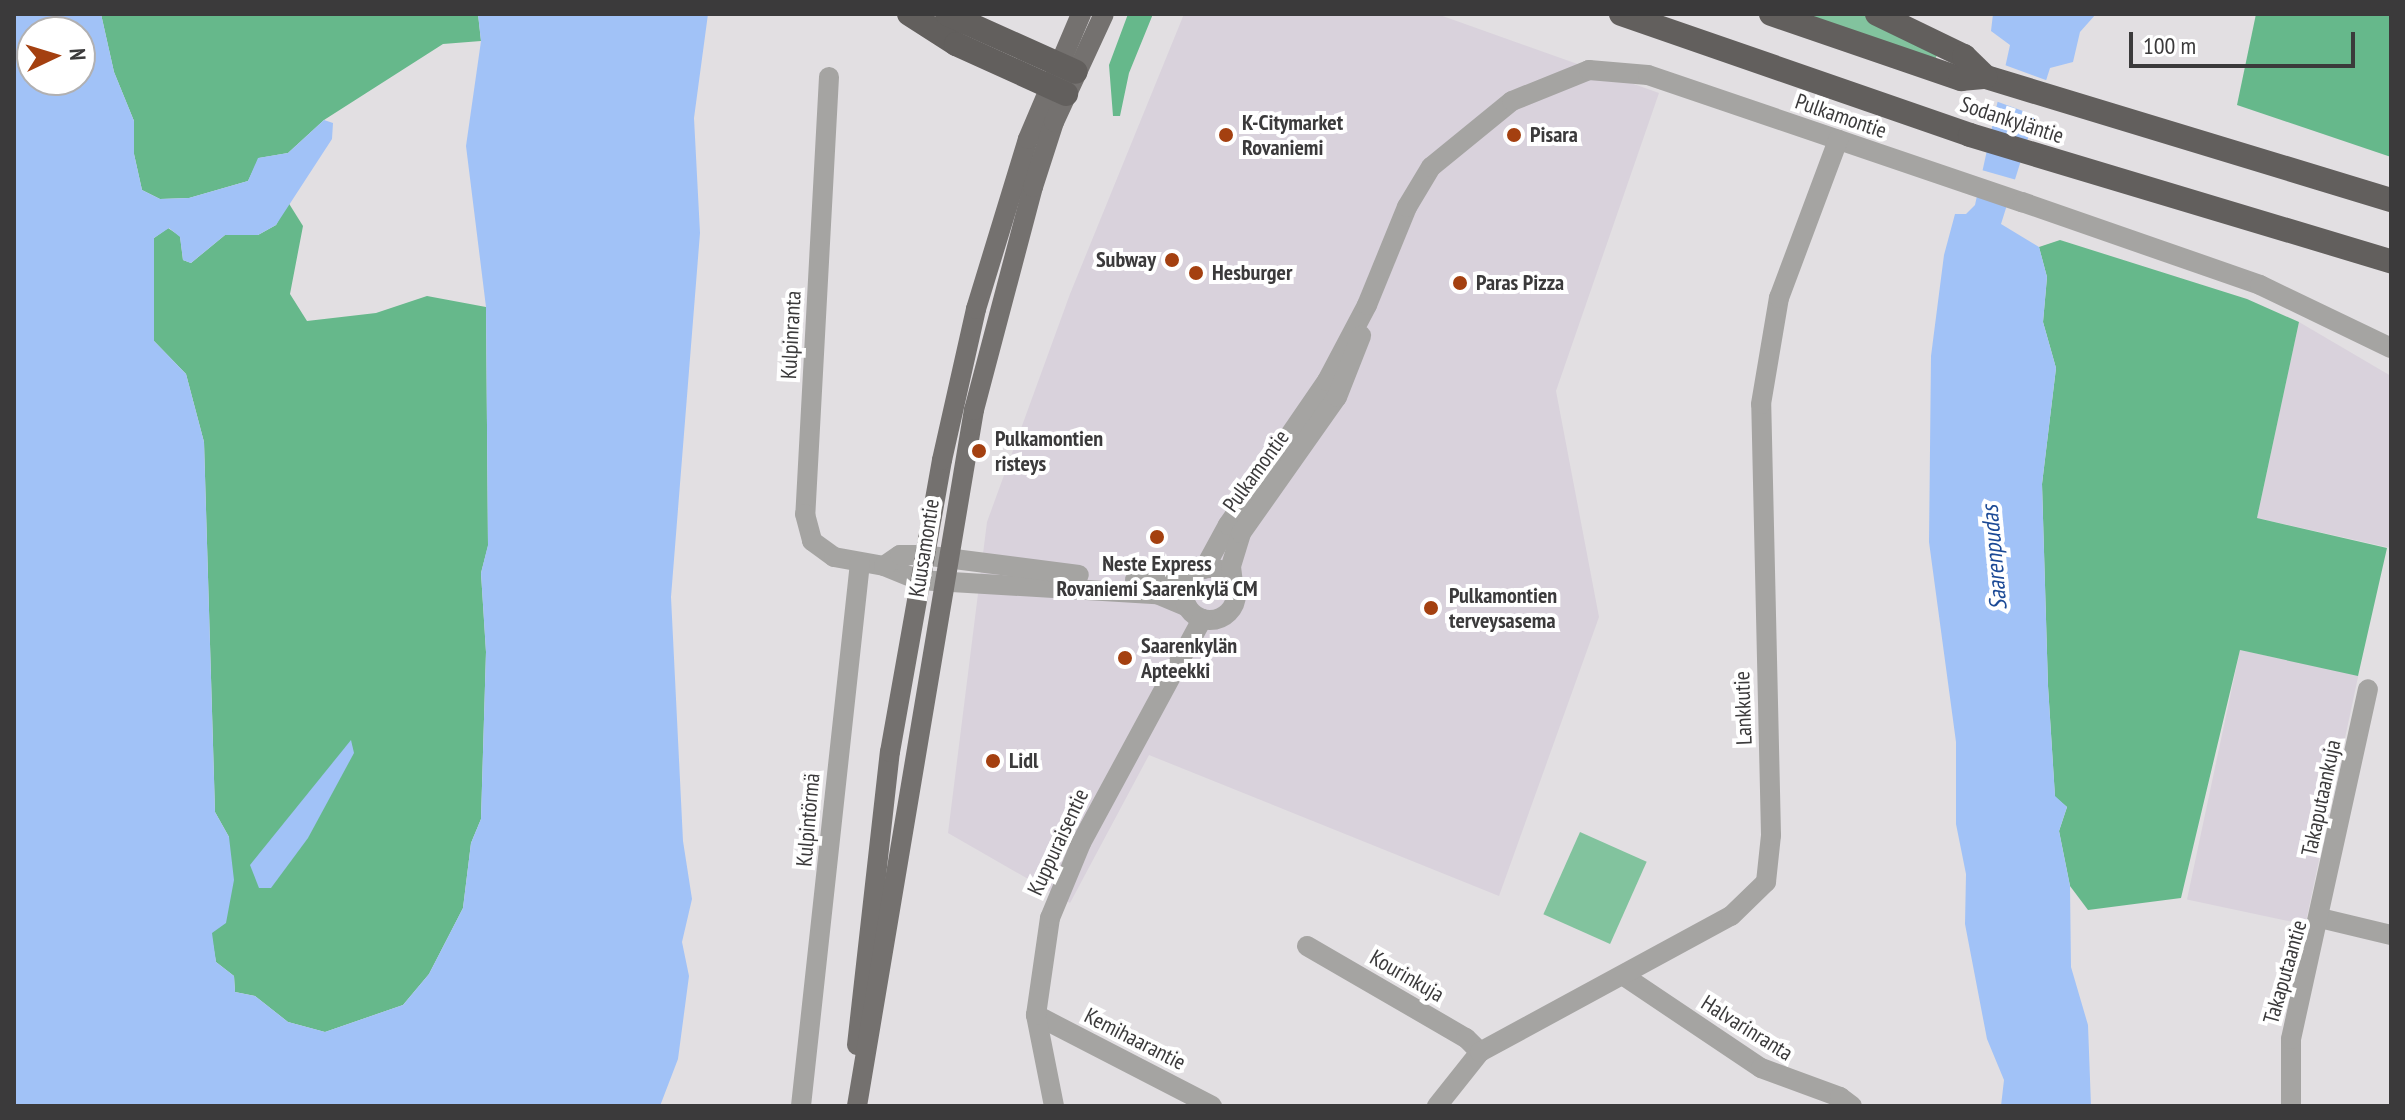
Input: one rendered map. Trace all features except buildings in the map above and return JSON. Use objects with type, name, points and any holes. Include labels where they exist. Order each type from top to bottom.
[{"type":"highway","points":[[909,14],[956,44],[1062,79]]},
{"type":"highway","points":[[947,14],[1062,79]]},
{"type":"highway","name":"Sodankyläntie","points":[[1621,14],[2038,157],[2391,261]]},
{"type":"highway","name":"Sodankyläntie","points":[[1771,14],[1961,79],[1986,77],[2057,102],[2391,200]]},
{"type":"highway","points":[[1877,14],[1964,56],[1986,77]]},
{"type":"main road","name":"Kuusamontie","points":[[856,1106],[974,410],[1081,14]]},
{"type":"main road","name":"Kuusamontie","points":[[856,1106],[858,1017],[878,848],[918,580],[976,309],[1062,79],[1104,14]]},
{"type":"street","name":"Pulkamontie","points":[[1197,573],[1236,512],[1303,422],[1367,305],[1407,207],[1431,167],[1501,108],[1565,76],[1589,70],[1648,75],[2022,202],[2260,285],[2391,348]]},
{"type":"street","name":"Kulpinranta","points":[[829,77],[805,514],[806,529],[821,550],[860,563]]},
{"type":"street","name":"Lankkutie","points":[[1443,1104],[1480,1052],[1731,916],[1757,894],[1770,866],[1761,404],[1779,298],[1838,140]]},
{"type":"street","name":"Pulkamontie","points":[[1233,583],[1231,566],[1241,533],[1337,397],[1368,318],[1367,305]]},
{"type":"street","points":[[860,563],[884,566],[918,580],[1157,594],[1195,613],[1221,617],[1231,609],[1233,583],[1221,571],[1158,581],[923,555],[900,555],[884,566]]},
{"type":"street","name":"Kulpintörmä","points":[[801,1106],[860,563]]},
{"type":"street","points":[[1195,613],[1184,591],[1197,573]]},
{"type":"street","name":"Kuppuraisentie","points":[[1054,1106],[1036,1015],[1050,918],[1059,890],[1195,613]]},
{"type":"street","name":"Takaputaankuja","points":[[2320,918],[2368,689]]},
{"type":"street","name":"Takaputaantie","points":[[2291,1106],[2291,1039],[2320,918],[2391,935]]},
{"type":"street","name":"Kourinkuja","points":[[1307,946],[1466,1038],[1480,1052]]},
{"type":"street","name":"Halvarinranta","points":[[1624,976],[1761,1068],[1840,1097],[1852,1106]]},
{"type":"street","name":"Kemihaarantie","points":[[1036,1015],[1212,1106]]},
{"type":"shaded area","points":[[1184,14],[1437,14],[1659,93],[1556,391],[1599,617],[1499,896],[1149,755],[1070,903],[948,833],[987,522],[1070,294]]},
{"type":"shaded area","points":[[2299,322],[2391,376],[2391,548],[2257,518]]},
{"type":"shaded area","points":[[2240,650],[2358,675],[2305,925],[2187,899]]},
{"type":"green space","points":[[101,14],[478,14],[481,41],[443,44],[324,120],[288,153],[259,158],[248,181],[189,198],[160,199],[142,190],[134,154],[134,121],[114,72]]},
{"type":"green space","points":[[1128,14],[1153,14],[1129,73],[1120,116],[1113,116],[1109,65]]},
{"type":"green space","points":[[1796,14],[1864,14],[1938,52],[1934,63]]},
{"type":"green space","points":[[2256,14],[2391,14],[2391,157],[2237,105]]},
{"type":"green space","points":[[288,202],[303,226],[290,294],[307,321],[376,313],[427,296],[486,307],[488,546],[481,573],[486,652],[481,819],[471,843],[463,908],[429,974],[403,1005],[325,1032],[288,1022],[255,996],[235,992],[234,976],[216,962],[211,933],[229,837],[215,812],[204,442],[186,374],[154,341],[154,238],[168,228],[180,236],[183,260],[191,263],[225,235],[258,235],[276,225]]},
{"type":"green space","points":[[2060,240],[2247,299],[2299,322],[2257,518],[2387,548],[2358,676],[2240,650],[2181,898],[2088,910],[2070,886],[2059,831],[2067,807],[2055,797],[2048,686],[2042,484],[2056,368],[2043,322],[2047,277],[2039,247]]},
{"type":"green space","points":[[1580,832],[1647,862],[1610,944],[1543,914]]},
{"type":"water","points":[[14,14],[101,14],[114,72],[134,121],[134,154],[142,190],[160,199],[189,198],[248,181],[258,158],[288,153],[324,120],[333,123],[332,139],[276,225],[258,235],[225,235],[191,263],[183,260],[180,237],[169,228],[154,238],[154,341],[186,374],[204,442],[215,812],[229,837],[234,880],[226,923],[212,933],[216,962],[234,976],[235,992],[255,996],[288,1022],[325,1032],[403,1005],[429,974],[463,908],[471,843],[481,819],[486,652],[481,573],[488,545],[486,307],[466,146],[481,41],[478,14],[708,14],[694,118],[700,233],[671,597],[683,841],[692,899],[682,942],[689,976],[678,1059],[660,1106],[14,1106]]},
{"type":"water","name":"Saarenpudas","points":[[1993,14],[2096,14],[2080,32],[2073,62],[2050,68],[2001,224],[2039,247],[2047,277],[2043,322],[2056,368],[2042,484],[2048,686],[2055,796],[2067,807],[2059,831],[2070,886],[2071,967],[2088,1025],[2091,1106],[2001,1106],[2004,1080],[1987,1039],[1965,924],[1966,874],[1956,824],[1956,742],[1929,542],[1931,356],[1944,255],[1955,214],[1966,214],[1975,205],[2010,45],[1991,31]]},
{"type":"water","points":[[351,740],[354,753],[308,838],[271,888],[259,888],[250,865]]},
{"type":"pier","points":[[2002,64],[2050,81],[2037,116],[1989,99]]},
{"type":"pier","points":[[1978,169],[2019,181],[2012,206],[1971,194]]},
{"type":"place","name":"K-Citymarket Rovaniemi","points":[[1226,135]]},
{"type":"place","name":"Pisara","points":[[1514,135]]},
{"type":"place","name":"Subway","points":[[1172,260]]},
{"type":"place","name":"Hesburger","points":[[1196,273]]},
{"type":"place","name":"Paras Pizza","points":[[1460,283]]},
{"type":"place","name":"Pulkamontien risteys","points":[[979,451]]},
{"type":"place","name":"Neste Express Rovaniemi Saarenkylä CM","points":[[1157,537]]},
{"type":"place","name":"Pulkamontien terveysasema","points":[[1431,608]]},
{"type":"place","name":"Saarenkylän Apteekki","points":[[1125,658]]},
{"type":"place","name":"Lidl","points":[[993,761]]}]
